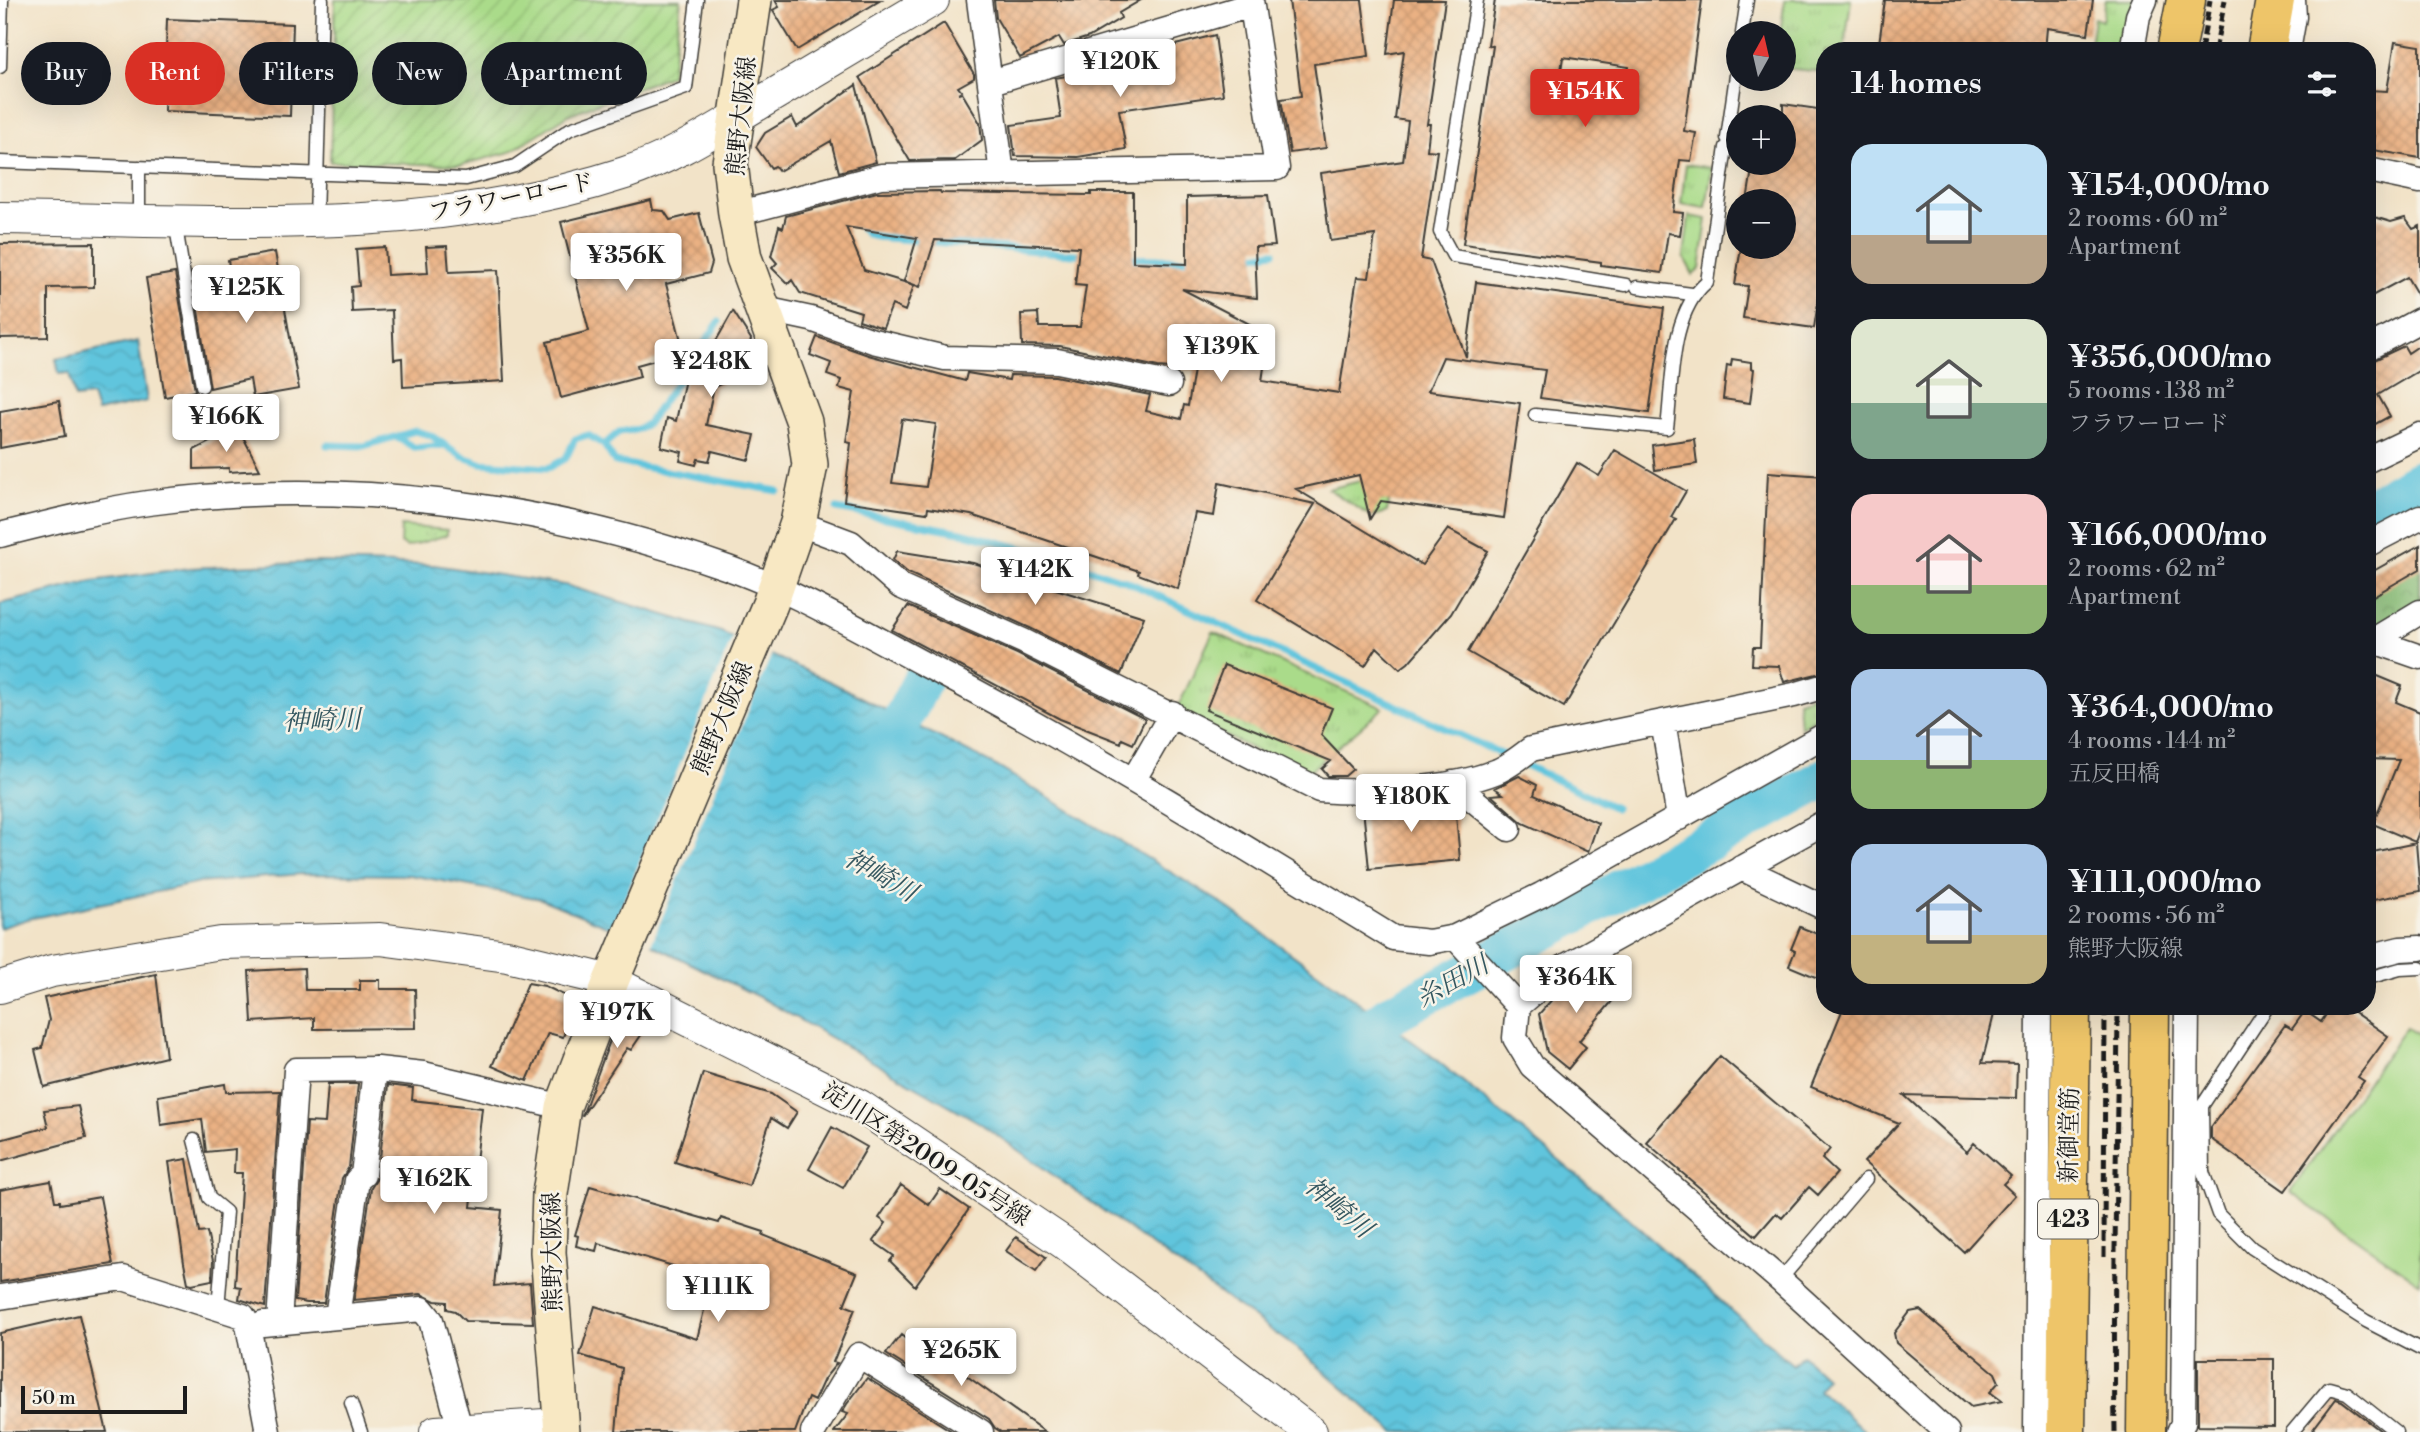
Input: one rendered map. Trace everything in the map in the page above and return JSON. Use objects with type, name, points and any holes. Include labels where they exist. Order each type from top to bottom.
[{"type":"highway","points":[[2153,42],[2160,0]]},
{"type":"highway","points":[[2178,42],[2186,0]]},
{"type":"highway","points":[[2242,42],[2249,0]]},
{"type":"highway","points":[[2268,42],[2275,0]]},
{"type":"highway","name":"新御堂筋","points":[[2066,1432],[2071,1015]]},
{"type":"highway","points":[[2146,1432],[2150,1015]]},
{"type":"main road","name":"熊野大阪線","points":[[563,1429],[548,1252],[550,1194],[563,1107],[614,975],[772,595],[797,523],[810,465],[804,422],[744,258],[736,214],[730,163],[740,115],[754,0]]},
{"type":"street","name":"フラワーロード","points":[[0,218],[316,222],[442,214],[533,196],[625,173],[688,147],[933,0]]},
{"type":"street","points":[[979,0],[1002,174]]},
{"type":"street","points":[[2134,42],[2138,16],[2145,0]]},
{"type":"street","points":[[2290,42],[2294,17],[2293,0]]},
{"type":"street","points":[[736,214],[881,176],[1277,168],[1251,2],[991,82]]},
{"type":"street","points":[[2376,172],[2420,181]]},
{"type":"street","points":[[764,309],[811,319],[873,341],[945,358],[1057,361],[1170,384]]},
{"type":"street","points":[[2376,344],[2420,320]]},
{"type":"street","points":[[2376,456],[2420,435]]},
{"type":"street","points":[[0,535],[146,503],[281,494],[379,495],[473,505],[598,530],[727,568],[772,595],[982,694],[1134,779],[1393,938],[1460,944],[1541,895],[1816,741]]},
{"type":"street","points":[[2376,540],[2420,517]]},
{"type":"street","points":[[797,523],[851,543],[900,586],[1023,641],[1172,713],[1319,790],[1351,792],[1453,783],[1496,772],[1531,749],[1794,695],[1816,688]]},
{"type":"street","points":[[2376,637],[2420,612]]},
{"type":"street","points":[[2376,642],[2420,657]]},
{"type":"street","points":[[1134,779],[1172,713]]},
{"type":"street","points":[[1663,722],[1679,818]]},
{"type":"street","points":[[1453,783],[1509,829]]},
{"type":"street","points":[[1511,999],[1816,827]]},
{"type":"street","points":[[1741,868],[1816,904]]},
{"type":"street","name":"淀川区第2009-05号線","points":[[0,987],[52,971],[221,943],[380,939],[507,956],[614,975],[860,1106],[1064,1243],[1311,1432]]},
{"type":"street","points":[[1460,944],[1511,999],[1515,1038],[1532,1066],[1780,1280],[1947,1432]]},
{"type":"street","points":[[2376,955],[2400,949],[2420,948]]},
{"type":"street","points":[[2035,1432],[2039,1015]]},
{"type":"street","points":[[2179,1432],[2183,1423],[2187,1015]]},
{"type":"street","points":[[279,1322],[296,1070],[375,1069],[423,1074],[563,1107]]},
{"type":"street","points":[[337,1317],[357,1181],[363,1175],[375,1069]]},
{"type":"street","points":[[0,1297],[123,1278],[243,1316],[248,1325],[268,1432]]},
{"type":"street","points":[[248,1325],[422,1309],[431,1320],[448,1430],[563,1429]]},
{"type":"street","points":[[813,1432],[859,1355],[971,1429]]},
{"type":"lane","points":[[0,66],[2,0]]},
{"type":"lane","points":[[316,222],[322,0]]},
{"type":"lane","points":[[0,162],[467,179],[515,166],[570,130],[686,88],[697,0]]},
{"type":"lane","points":[[1477,0],[1440,232],[1452,256],[1692,294]]},
{"type":"lane","points":[[1743,21],[1746,0]]},
{"type":"lane","points":[[1535,415],[1667,428],[1679,330],[1692,294],[1707,282],[1734,91]]},
{"type":"lane","points":[[139,167],[139,219]]},
{"type":"lane","points":[[175,220],[202,386]]},
{"type":"lane","points":[[2376,976],[2400,969],[2420,968]]},
{"type":"lane","points":[[2262,1015],[2202,1106],[2203,1172],[2218,1214],[2252,1248],[2366,1321],[2420,1349]]},
{"type":"lane","points":[[194,1140],[209,1198],[226,1212],[218,1308]]},
{"type":"lane","points":[[1780,1280],[1866,1179]]},
{"type":"lane","points":[[2292,1432],[2329,1388],[2347,1392],[2396,1432]]},
{"type":"lane","points":[[351,1403],[361,1432]]},
{"type":"green space","points":[[335,0],[681,0],[671,75],[647,84],[647,42],[481,42],[481,105],[593,105],[570,114],[510,152],[461,165],[330,162],[332,105],[358,105],[358,42],[334,42]]},
{"type":"green space","points":[[1785,0],[1851,0],[1845,42],[1816,42],[1816,71],[1796,69],[1796,21],[1782,21]]},
{"type":"green space","points":[[2106,0],[2134,0],[2127,42],[2090,42],[2094,18],[2102,21]]},
{"type":"green space","points":[[1686,164],[1712,168],[1706,208],[1681,204]]},
{"type":"green space","points":[[1689,216],[1707,219],[1700,269],[1693,275],[1684,257]]},
{"type":"green space","points":[[1393,473],[1387,512],[1372,517],[1328,489]]},
{"type":"green space","points":[[401,526],[447,530],[447,535],[407,547],[400,543]]},
{"type":"green space","points":[[2420,567],[2420,604],[2376,627],[2376,592]]},
{"type":"green space","points":[[1213,632],[1383,708],[1305,775],[1176,711]]},
{"type":"green space","points":[[1816,695],[1816,719],[1800,727],[1798,700]]},
{"type":"green space","points":[[2406,1027],[2420,1037],[2420,1283],[2290,1192]]},
{"type":"water","points":[[138,341],[147,401],[97,412],[92,396],[75,398],[69,373],[59,374],[56,359]]},
{"type":"water","name":"神崎川","points":[[320,562],[434,565],[565,585],[721,632],[833,683],[998,767],[1218,901],[1423,1049],[1613,1205],[1793,1365],[1802,1355],[1826,1377],[1818,1389],[1866,1432],[1394,1432],[1303,1353],[980,1123],[761,998],[655,946],[541,899],[410,875],[301,874],[199,883],[28,919],[0,928],[0,604],[92,581],[189,568]]},
{"type":"pier","points":[[734,634],[773,651],[650,947],[611,931]]},
{"type":"building","points":[[775,0],[881,0],[797,50],[773,10],[779,7]]},
{"type":"building","points":[[994,0],[1141,0],[1119,13],[1121,18],[1089,37],[1064,45],[1059,37],[1020,58],[996,18]]},
{"type":"building","points":[[1289,0],[1362,0],[1369,56],[1314,64],[1326,148],[1290,153],[1281,99],[1301,96]]},
{"type":"building","points":[[1394,0],[1445,0],[1427,124],[1430,124],[1427,150],[1437,151],[1421,259],[1431,261],[1466,357],[1476,282],[1664,308],[1649,413],[1540,398],[1545,370],[1443,357],[1428,391],[1520,403],[1504,518],[1381,501],[1370,519],[1359,475],[1296,489],[1422,565],[1448,529],[1488,551],[1451,614],[1408,663],[1400,669],[1377,647],[1365,666],[1257,600],[1315,504],[1219,483],[1214,516],[1195,513],[1178,589],[1138,574],[1139,571],[971,515],[928,508],[927,513],[844,501],[851,443],[846,442],[854,392],[839,388],[841,380],[827,375],[831,363],[810,355],[817,337],[868,355],[965,381],[967,373],[1009,380],[1010,375],[1055,376],[1150,395],[1146,411],[1181,419],[1184,405],[1188,406],[1194,370],[1158,367],[1060,346],[1022,345],[1021,314],[1038,313],[1039,327],[1080,327],[1086,286],[1075,285],[1079,247],[935,240],[920,287],[904,281],[917,238],[846,227],[864,270],[914,285],[905,311],[892,305],[883,328],[859,320],[861,312],[800,293],[792,280],[788,284],[772,268],[777,263],[771,256],[779,226],[783,228],[786,216],[877,192],[1091,195],[1091,192],[1133,192],[1133,262],[1187,264],[1187,197],[1268,195],[1275,246],[1255,247],[1257,298],[1182,289],[1269,334],[1262,381],[1339,393],[1357,277],[1369,278],[1375,235],[1330,241],[1321,173],[1403,161],[1408,121],[1395,119],[1404,51],[1387,54]],"holes":[[[902,419],[936,424],[926,487],[892,483]]]},
{"type":"building","points":[[1495,0],[1702,0],[1684,131],[1696,133],[1691,161],[1680,160],[1673,212],[1683,213],[1680,235],[1668,233],[1662,273],[1463,244],[1493,46],[1488,45]],"holes":[[[1563,57],[1629,67],[1623,103],[1558,91]]]},
{"type":"building","points":[[1885,0],[2093,0],[2088,34],[2047,28],[2046,42],[1879,42]]},
{"type":"building","points":[[167,19],[293,24],[292,42],[239,42],[239,105],[290,105],[290,116],[164,111],[164,105],[225,105],[225,42],[166,42]]},
{"type":"building","points":[[944,23],[974,74],[974,78],[958,87],[962,92],[958,94],[962,93],[980,123],[982,140],[955,160],[910,161],[860,77]]},
{"type":"building","points":[[1215,35],[1223,95],[1119,110],[1126,149],[1078,157],[1015,156],[1011,125],[1061,118],[1055,78],[1118,67],[1116,60]]},
{"type":"building","points":[[2395,42],[2420,46],[2420,158],[2376,151],[2376,90],[2387,91]]},
{"type":"building","points":[[856,85],[876,162],[839,172],[831,141],[779,171],[775,166],[771,168],[756,147],[765,133],[792,117],[797,127]]},
{"type":"building","points":[[1796,106],[1816,109],[1814,328],[1743,318],[1748,286],[1735,285],[1739,259],[1796,259],[1796,189],[1749,189],[1751,175],[1796,175]]},
{"type":"building","points":[[651,200],[653,210],[664,211],[670,220],[699,213],[712,263],[709,273],[666,284],[684,352],[637,365],[640,377],[561,398],[547,342],[589,331],[561,222]]},
{"type":"building","points":[[2376,217],[2391,222],[2405,218],[2413,229],[2420,226],[2420,299],[2407,277],[2376,294]]},
{"type":"building","points":[[94,243],[94,287],[48,288],[48,337],[0,338],[0,244]]},
{"type":"building","points":[[447,246],[449,272],[498,270],[504,381],[403,387],[402,358],[394,359],[392,310],[352,312],[351,287],[359,286],[356,249],[385,247],[387,275],[428,273],[426,247]]},
{"type":"building","points":[[275,252],[299,389],[253,397],[250,379],[210,388],[192,272],[229,266],[228,260]]},
{"type":"building","points":[[175,273],[195,391],[165,397],[146,278]]},
{"type":"building","points":[[733,311],[751,339],[749,349],[756,368],[714,387],[706,425],[755,435],[749,460],[712,451],[709,461],[698,459],[696,465],[680,461],[682,452],[661,447],[667,418],[676,421],[690,356],[712,348]]},
{"type":"building","points":[[2420,345],[2420,370],[2378,395],[2390,416],[2376,424],[2376,359],[2404,346],[2408,353]]},
{"type":"building","points":[[1732,359],[1751,362],[1751,368],[1754,369],[1750,403],[1723,399],[1727,365],[1731,366]]},
{"type":"building","points":[[59,401],[65,436],[0,448],[0,411]]},
{"type":"building","points":[[238,427],[260,470],[229,472],[229,468],[194,469],[194,450]]},
{"type":"building","points":[[1694,439],[1697,464],[1655,470],[1652,445]]},
{"type":"building","points":[[1615,450],[1686,491],[1671,517],[1676,519],[1564,707],[1468,652],[1577,463],[1599,476]]},
{"type":"building","points":[[1768,472],[1816,475],[1816,674],[1784,682],[1779,666],[1752,665],[1753,647],[1760,647]]},
{"type":"building","points":[[2420,545],[2420,569],[2376,594],[2376,570]]},
{"type":"building","points":[[897,551],[973,563],[1144,617],[1121,674],[1030,628],[908,573],[893,560]]},
{"type":"building","points":[[908,606],[1017,654],[1145,719],[1133,744],[1122,739],[1121,743],[1060,719],[892,630]]},
{"type":"building","points":[[1224,665],[1332,708],[1321,735],[1353,769],[1345,776],[1328,776],[1322,769],[1331,761],[1206,710]]},
{"type":"building","points":[[2376,675],[2402,686],[2396,702],[2420,712],[2420,829],[2415,842],[2376,825],[2376,817],[2399,760],[2376,759]]},
{"type":"building","points":[[1519,776],[1537,785],[1534,795],[1598,823],[1588,852],[1523,823],[1491,795],[1503,794],[1495,788]]},
{"type":"building","points":[[1450,800],[1455,804],[1460,860],[1369,869],[1363,808]]},
{"type":"building","points":[[2416,843],[2420,891],[2376,899],[2376,851]]},
{"type":"building","points":[[1800,927],[1816,933],[1816,977],[1789,966],[1795,951],[1791,949]]},
{"type":"building","points":[[1597,966],[1624,987],[1579,1041],[1586,1047],[1568,1069],[1547,1052],[1539,1014],[1563,987],[1581,985]]},
{"type":"building","points":[[304,968],[305,990],[360,990],[360,980],[380,980],[380,989],[415,989],[416,1028],[314,1029],[314,1018],[252,1022],[249,971]]},
{"type":"building","points":[[156,974],[166,1057],[44,1087],[35,1050],[42,1048],[49,1020],[44,998]]},
{"type":"building","points":[[528,983],[545,986],[576,1001],[563,1037],[548,1033],[527,1081],[492,1066]]},
{"type":"building","points":[[620,1014],[648,1025],[631,1050],[627,1048],[582,1116]]},
{"type":"building","points":[[1840,1015],[1994,1015],[1982,1063],[2017,1064],[2016,1098],[1904,1095],[1967,1152],[1974,1143],[2011,1176],[2003,1184],[2015,1195],[1964,1252],[1864,1162],[1899,1123],[1811,1087]]},
{"type":"building","points":[[2302,1015],[2311,1015],[2321,1022],[2326,1015],[2358,1015],[2388,1036],[2358,1077],[2364,1081],[2285,1191],[2211,1139],[2211,1127],[2285,1025],[2292,1029]]},
{"type":"building","points":[[1720,1056],[1830,1149],[1822,1159],[1837,1173],[1818,1195],[1809,1187],[1782,1218],[1776,1213],[1756,1236],[1646,1142]]},
{"type":"building","points":[[703,1073],[771,1094],[797,1112],[787,1128],[771,1118],[749,1186],[675,1162]]},
{"type":"building","points":[[225,1084],[226,1092],[280,1091],[265,1307],[239,1299],[241,1287],[235,1286],[242,1173],[234,1173],[235,1149],[206,1152],[202,1119],[161,1125],[158,1096]]},
{"type":"building","points":[[328,1084],[358,1084],[349,1167],[342,1178],[324,1303],[307,1303],[295,1301],[307,1122],[325,1123]]},
{"type":"building","points":[[388,1085],[413,1088],[412,1100],[482,1108],[471,1207],[502,1210],[494,1286],[530,1283],[533,1323],[465,1321],[455,1311],[447,1309],[447,1302],[435,1301],[421,1294],[354,1300],[371,1188],[378,1177]]},
{"type":"building","points":[[78,1106],[86,1138],[0,1161],[0,1140],[48,1127],[44,1110]]},
{"type":"building","points":[[832,1127],[867,1147],[843,1188],[809,1169]]},
{"type":"building","points":[[187,1159],[199,1233],[207,1232],[213,1261],[212,1280],[192,1284],[188,1283],[184,1263],[169,1162]]},
{"type":"building","points":[[51,1181],[55,1201],[60,1201],[60,1204],[100,1197],[113,1264],[0,1282],[0,1190]]},
{"type":"building","points":[[901,1185],[929,1205],[940,1189],[969,1209],[915,1286],[890,1261],[894,1256],[873,1241],[886,1223],[879,1218]]},
{"type":"building","points":[[590,1186],[719,1223],[721,1218],[764,1232],[763,1235],[857,1273],[844,1305],[855,1309],[833,1362],[837,1363],[824,1379],[814,1401],[808,1398],[795,1432],[616,1432],[622,1368],[580,1355],[595,1306],[697,1339],[712,1278],[598,1243],[596,1251],[576,1246],[578,1236],[575,1235]]},
{"type":"building","points":[[1016,1237],[1046,1257],[1036,1271],[1006,1251]]},
{"type":"building","points":[[1920,1310],[1995,1373],[1999,1382],[1990,1392],[2002,1401],[1971,1407],[1896,1343],[1894,1333],[1910,1312]]},
{"type":"building","points":[[79,1315],[107,1432],[0,1432],[0,1333]]},
{"type":"building","points":[[901,1335],[923,1353],[964,1374],[1045,1432],[1001,1432],[995,1428],[989,1419],[886,1354]]},
{"type":"building","points":[[2198,1359],[2274,1359],[2274,1427],[2198,1426]]},
{"type":"building","points":[[867,1378],[953,1432],[834,1432],[848,1414],[842,1412]]},
{"type":"building","points":[[2336,1399],[2342,1401],[2382,1432],[2311,1432]]},
{"type":"waterway","points":[[857,224],[867,234],[876,237],[1085,255]]},
{"type":"waterway","points":[[1247,256],[1274,252]]},
{"type":"waterway","points":[[1125,258],[1197,260]]},
{"type":"waterway","points":[[604,445],[619,432],[638,429],[648,423],[719,322]]},
{"type":"waterway","points":[[327,445],[364,446],[415,431],[430,435],[463,457],[481,463],[548,468],[566,458],[575,439],[588,435],[604,445],[615,462],[778,491]]},
{"type":"waterway","points":[[397,438],[416,448],[444,445]]},
{"type":"waterway","name":"糸田川","points":[[2376,505],[2420,480]]},
{"type":"waterway","points":[[837,509],[961,532],[1047,555],[1126,581],[1510,758]]},
{"type":"waterway","points":[[878,767],[921,683]]},
{"type":"waterway","points":[[1521,763],[1615,808]]},
{"type":"waterway","name":"糸田川","points":[[1337,1053],[1389,1015],[1816,783]]},
{"type":"railway","points":[[2203,42],[2210,0]]},
{"type":"railway","points":[[2217,42],[2225,0]]},
{"type":"railway","points":[[2104,1257],[2105,1015]]},
{"type":"railway","points":[[2115,1432],[2118,1015]]}]
